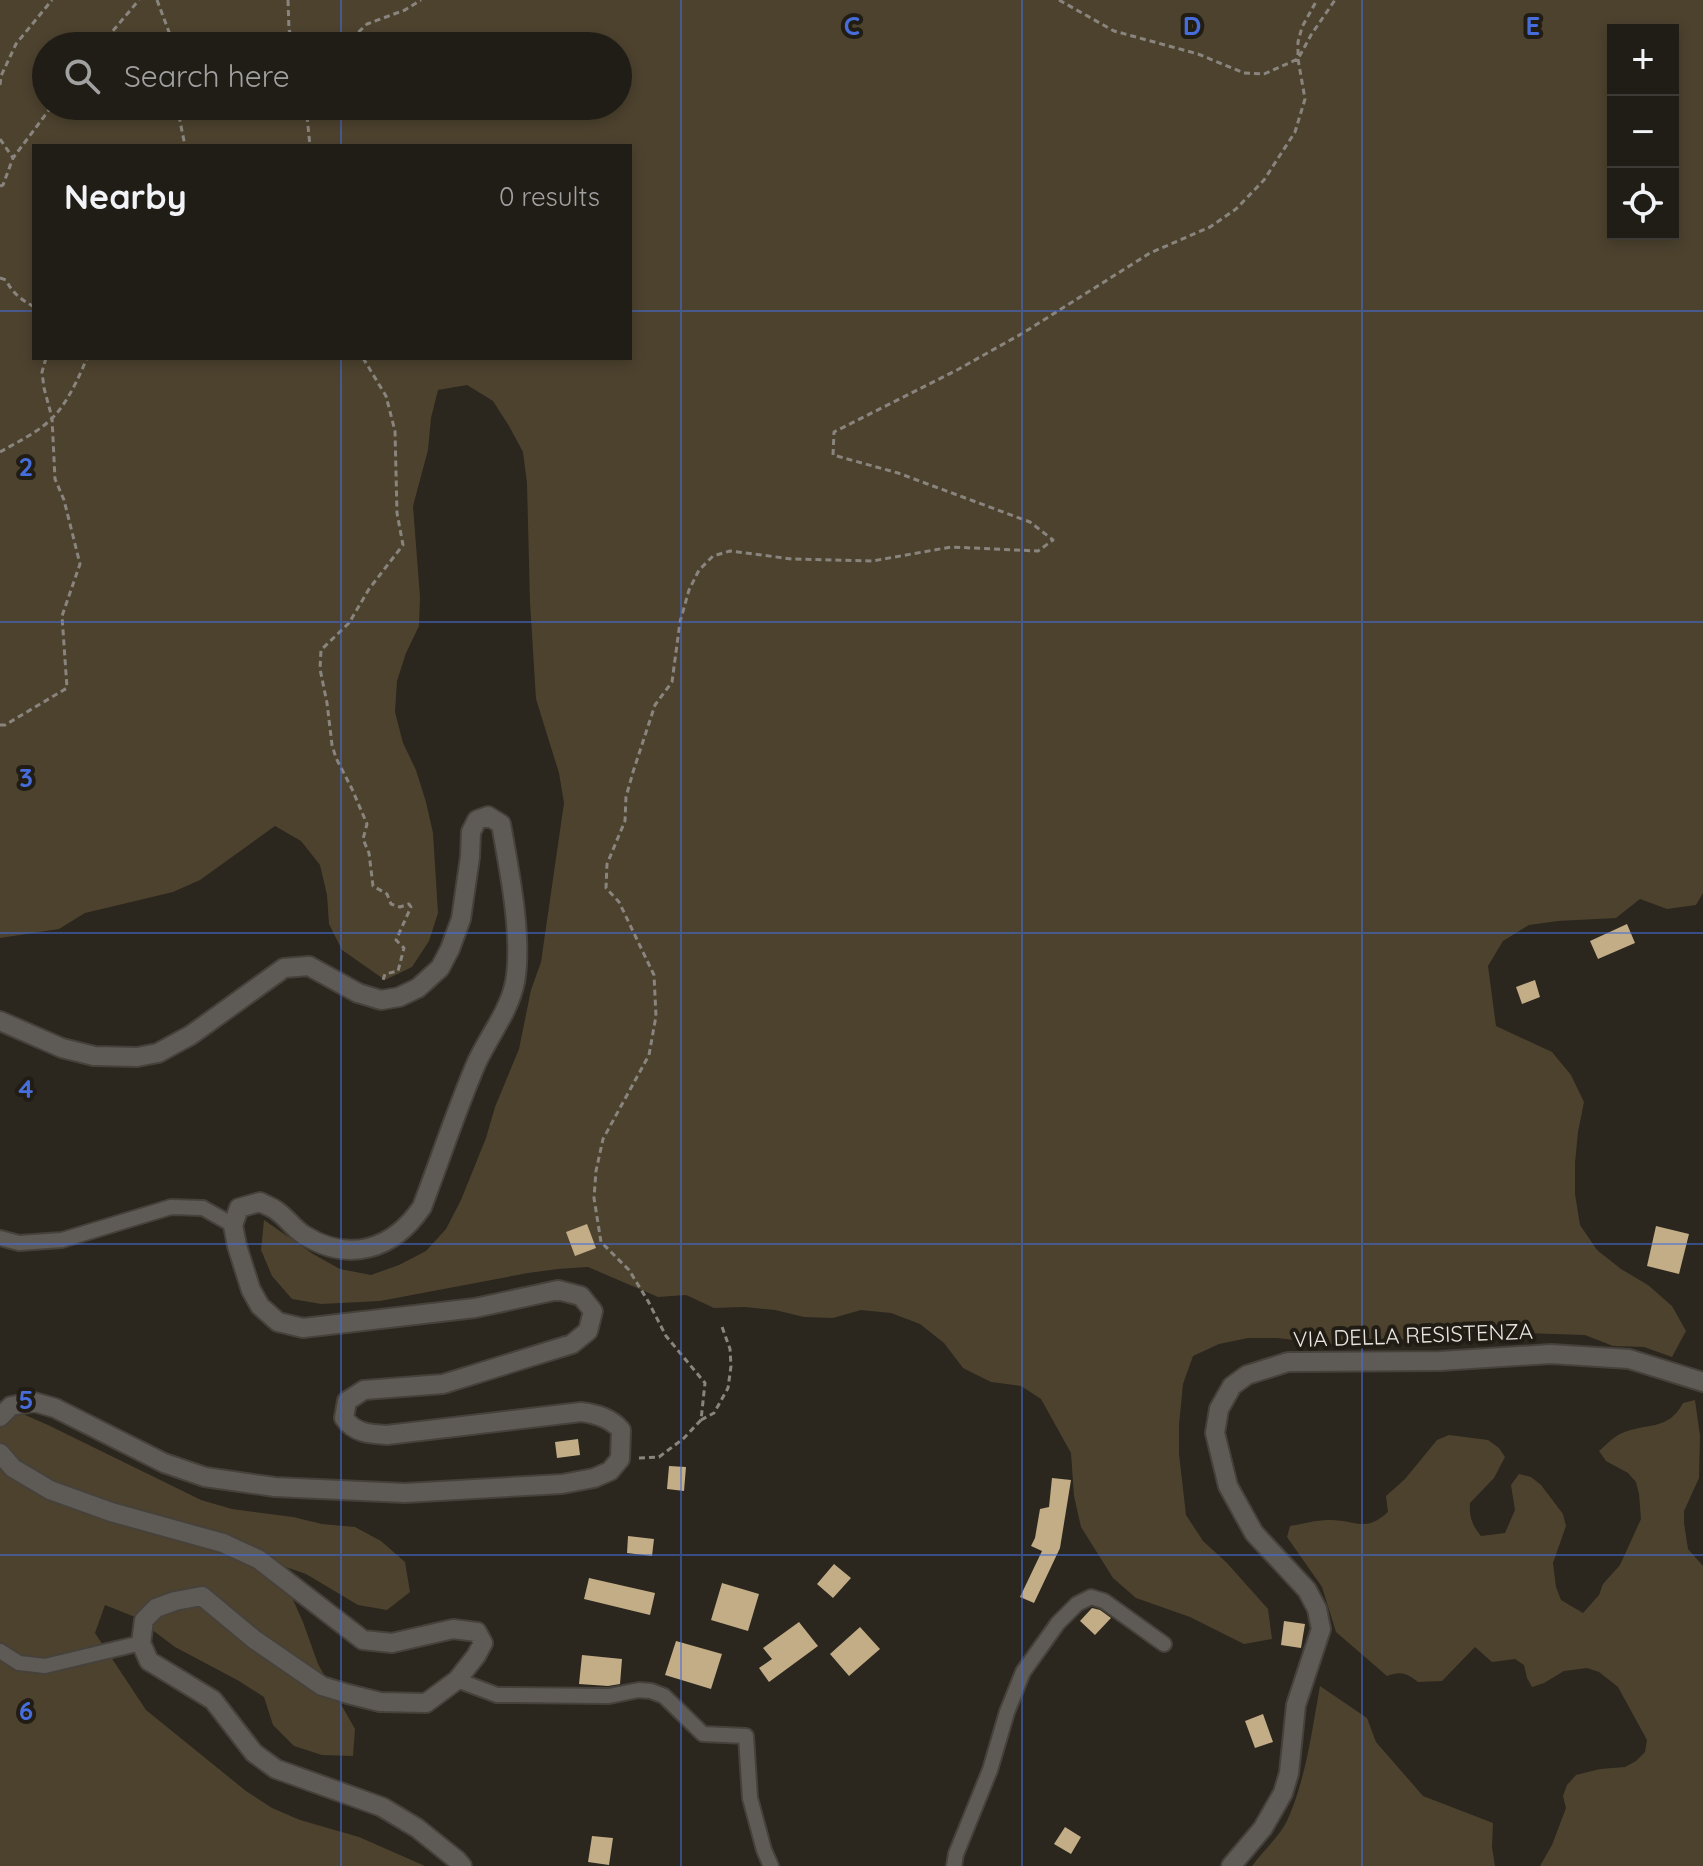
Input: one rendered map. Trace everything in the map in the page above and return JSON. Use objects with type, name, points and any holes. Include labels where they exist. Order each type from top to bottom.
[{"type":"street","points":[[0,1021],[83,1054],[137,1057],[158,1053],[191,1035],[284,968],[309,966],[358,993],[381,1000],[399,997],[418,988],[440,968],[450,949],[461,919],[471,832],[477,820],[488,816],[501,824],[517,945],[515,982],[505,1010],[477,1063],[422,1207],[412,1223],[386,1242],[366,1249],[337,1250],[303,1235],[276,1211],[260,1202],[239,1208],[233,1225],[251,1290],[260,1306],[278,1322],[303,1328],[475,1308],[558,1290],[581,1296],[593,1311],[588,1331],[572,1344],[443,1384],[364,1390],[347,1401],[344,1418],[350,1427],[368,1434],[387,1435],[581,1412],[595,1414],[615,1423],[621,1430],[620,1459],[610,1471],[594,1478],[562,1484],[405,1493],[275,1487],[205,1477],[164,1463],[55,1408],[34,1402],[11,1406],[0,1417]]},
{"type":"street","points":[[0,1238],[19,1243],[62,1240],[171,1207],[203,1208],[233,1225]]},
{"type":"street","name":"VIA DELLA RESISTENZA","points":[[1231,1866],[1263,1828],[1283,1793],[1289,1773],[1296,1705],[1321,1629],[1317,1609],[1307,1590],[1254,1533],[1228,1486],[1215,1433],[1219,1409],[1232,1386],[1247,1375],[1288,1362],[1440,1361],[1551,1354],[1629,1359],[1703,1382]]},
{"type":"street","points":[[0,1453],[13,1468],[50,1490],[111,1512],[223,1543],[258,1559],[363,1640],[392,1643],[453,1629],[477,1632],[483,1643],[476,1656],[457,1680],[426,1703],[380,1702],[322,1686],[255,1640],[202,1596],[156,1608],[144,1620],[141,1643],[149,1661],[213,1700],[254,1753],[276,1769],[382,1807],[417,1828],[462,1866]]},
{"type":"street","points":[[954,1866],[1023,1672],[1058,1623],[1077,1604],[1091,1597],[1104,1601],[1164,1644]]},
{"type":"street","points":[[0,1651],[19,1663],[45,1666],[141,1643]]},
{"type":"street","points":[[457,1680],[497,1695],[609,1696],[639,1690],[651,1691],[664,1696],[703,1734],[746,1736],[750,1798],[771,1866]]},
{"type":"path","points":[[0,85],[16,44],[52,0]]},
{"type":"path","points":[[112,32],[139,0]]},
{"type":"path","points":[[157,0],[169,32]]},
{"type":"path","points":[[288,0],[290,32]]},
{"type":"path","points":[[359,32],[367,24],[405,10],[421,0]]},
{"type":"path","points":[[1059,0],[1114,31],[1198,54],[1244,73],[1264,74],[1298,59],[1335,0]]},
{"type":"path","points":[[701,1420],[705,1383],[666,1336],[629,1270],[601,1242],[594,1198],[603,1139],[649,1055],[656,1016],[654,975],[619,902],[606,888],[607,864],[625,821],[626,797],[655,705],[672,682],[680,622],[689,590],[699,570],[713,556],[730,551],[792,559],[872,561],[951,547],[1038,551],[1053,540],[1030,522],[898,473],[833,455],[834,432],[957,370],[1023,333],[1150,253],[1210,227],[1236,209],[1264,180],[1295,132],[1305,99],[1298,42],[1302,27],[1317,0]]},
{"type":"path","points":[[0,186],[13,158],[42,120]]},
{"type":"path","points":[[180,120],[185,144]]},
{"type":"path","points":[[307,120],[310,144]]},
{"type":"path","points":[[0,139],[13,158]]},
{"type":"path","points":[[0,278],[6,280],[18,298],[32,306]]},
{"type":"path","points":[[0,725],[5,725],[67,688],[62,616],[80,564],[64,500],[55,479],[52,418],[42,372],[45,360]]},
{"type":"path","points":[[0,452],[29,436],[56,415],[86,360]]},
{"type":"path","points":[[364,360],[386,396],[395,431],[397,513],[403,545],[369,589],[349,623],[321,650],[320,669],[332,745],[367,824],[363,839],[369,853],[373,886],[387,894],[391,904],[400,907],[409,904],[411,907],[396,940],[404,948],[398,971],[385,974],[380,986],[399,997]]},
{"type":"path","points":[[620,1459],[659,1457],[701,1420],[714,1413],[728,1388],[731,1366],[730,1349],[721,1324]]},
{"type":"shaded area","points":[[0,0],[1703,0],[1703,893],[1696,905],[1667,909],[1640,899],[1616,918],[1529,925],[1503,941],[1488,966],[1496,1026],[1552,1052],[1571,1075],[1584,1102],[1575,1163],[1575,1194],[1580,1225],[1597,1250],[1648,1285],[1672,1306],[1686,1331],[1672,1357],[1644,1347],[1613,1346],[1585,1335],[1492,1332],[1337,1345],[1248,1338],[1219,1344],[1193,1356],[1183,1384],[1179,1425],[1186,1515],[1203,1541],[1268,1609],[1272,1639],[1244,1644],[1190,1617],[1136,1598],[1113,1578],[1081,1527],[1074,1496],[1071,1453],[1041,1399],[1021,1386],[991,1382],[963,1368],[944,1343],[920,1324],[891,1313],[861,1310],[833,1318],[804,1317],[744,1307],[714,1308],[686,1295],[658,1297],[588,1267],[528,1273],[380,1301],[321,1304],[292,1299],[272,1276],[261,1250],[264,1220],[340,1269],[371,1275],[426,1251],[446,1229],[461,1200],[519,1049],[531,990],[541,962],[564,803],[559,773],[536,699],[527,483],[523,452],[509,426],[493,401],[467,385],[438,390],[428,450],[413,506],[420,597],[419,626],[397,681],[395,712],[403,743],[416,770],[433,833],[438,913],[429,941],[412,967],[385,980],[342,950],[329,924],[320,865],[301,841],[275,826],[200,880],[173,892],[85,913],[59,929],[0,938]]},
{"type":"shaded area","points":[[1695,1400],[1700,1436],[1699,1478],[1684,1511],[1684,1523],[1688,1549],[1703,1566],[1703,1866],[1540,1866],[1566,1808],[1563,1796],[1567,1785],[1576,1775],[1625,1767],[1645,1752],[1647,1740],[1618,1687],[1599,1672],[1587,1668],[1564,1671],[1532,1687],[1524,1665],[1515,1659],[1492,1662],[1475,1647],[1442,1681],[1418,1682],[1400,1673],[1387,1676],[1336,1632],[1322,1587],[1287,1537],[1290,1526],[1323,1520],[1366,1524],[1380,1519],[1388,1512],[1386,1496],[1405,1479],[1437,1440],[1449,1435],[1488,1440],[1505,1457],[1494,1478],[1470,1503],[1475,1528],[1481,1536],[1505,1533],[1515,1510],[1511,1485],[1519,1474],[1531,1477],[1563,1514],[1566,1526],[1553,1563],[1556,1587],[1561,1600],[1583,1613],[1620,1565],[1641,1519],[1636,1482],[1628,1473],[1606,1461],[1599,1451],[1620,1434],[1663,1422],[1683,1403]]},
{"type":"shaded area","points":[[0,1404],[201,1500],[232,1509],[355,1527],[381,1541],[405,1562],[410,1592],[387,1610],[358,1605],[306,1574],[277,1564],[318,1664],[355,1729],[353,1756],[322,1755],[294,1746],[273,1725],[264,1697],[175,1647],[135,1617],[105,1605],[95,1633],[146,1710],[246,1791],[272,1808],[300,1820],[359,1837],[425,1866],[0,1866]]},
{"type":"shaded area","points":[[1320,1686],[1367,1718],[1376,1742],[1423,1796],[1493,1823],[1495,1866],[1252,1866],[1284,1827],[1294,1805],[1308,1754]]},
{"type":"building","points":[[1627,924],[1635,943],[1598,959],[1590,941]]},
{"type":"building","points":[[1535,980],[1540,997],[1522,1004],[1516,987]]},
{"type":"building","points":[[587,1224],[596,1248],[575,1256],[566,1232]]},
{"type":"building","points":[[1656,1226],[1689,1234],[1679,1274],[1647,1266]]},
{"type":"building","points":[[578,1439],[580,1455],[557,1458],[555,1442]]},
{"type":"building","points":[[669,1466],[686,1467],[684,1491],[667,1489]]},
{"type":"building","points":[[1052,1478],[1071,1480],[1060,1548],[1034,1603],[1020,1597],[1042,1551],[1031,1546],[1040,1509],[1049,1507]]},
{"type":"building","points":[[628,1536],[654,1539],[652,1556],[627,1553]]},
{"type":"building","points":[[834,1564],[851,1578],[833,1598],[817,1584]]},
{"type":"building","points":[[589,1578],[655,1593],[650,1615],[584,1599]]},
{"type":"building","points":[[722,1583],[759,1594],[748,1631],[711,1620]]},
{"type":"building","points":[[1092,1608],[1111,1618],[1095,1635],[1080,1621]]},
{"type":"building","points":[[1284,1621],[1305,1624],[1301,1648],[1281,1645]]},
{"type":"building","points":[[799,1622],[818,1646],[769,1682],[759,1668],[772,1659],[763,1648]]},
{"type":"building","points":[[860,1627],[880,1649],[849,1676],[830,1654]]},
{"type":"building","points":[[676,1641],[722,1654],[711,1689],[665,1675]]},
{"type":"building","points":[[582,1655],[622,1659],[620,1684],[579,1684]]},
{"type":"building","points":[[1263,1714],[1273,1742],[1255,1748],[1245,1721]]},
{"type":"building","points":[[1065,1827],[1081,1837],[1071,1854],[1054,1844]]},
{"type":"building","points":[[592,1836],[613,1838],[609,1865],[588,1862]]}]
